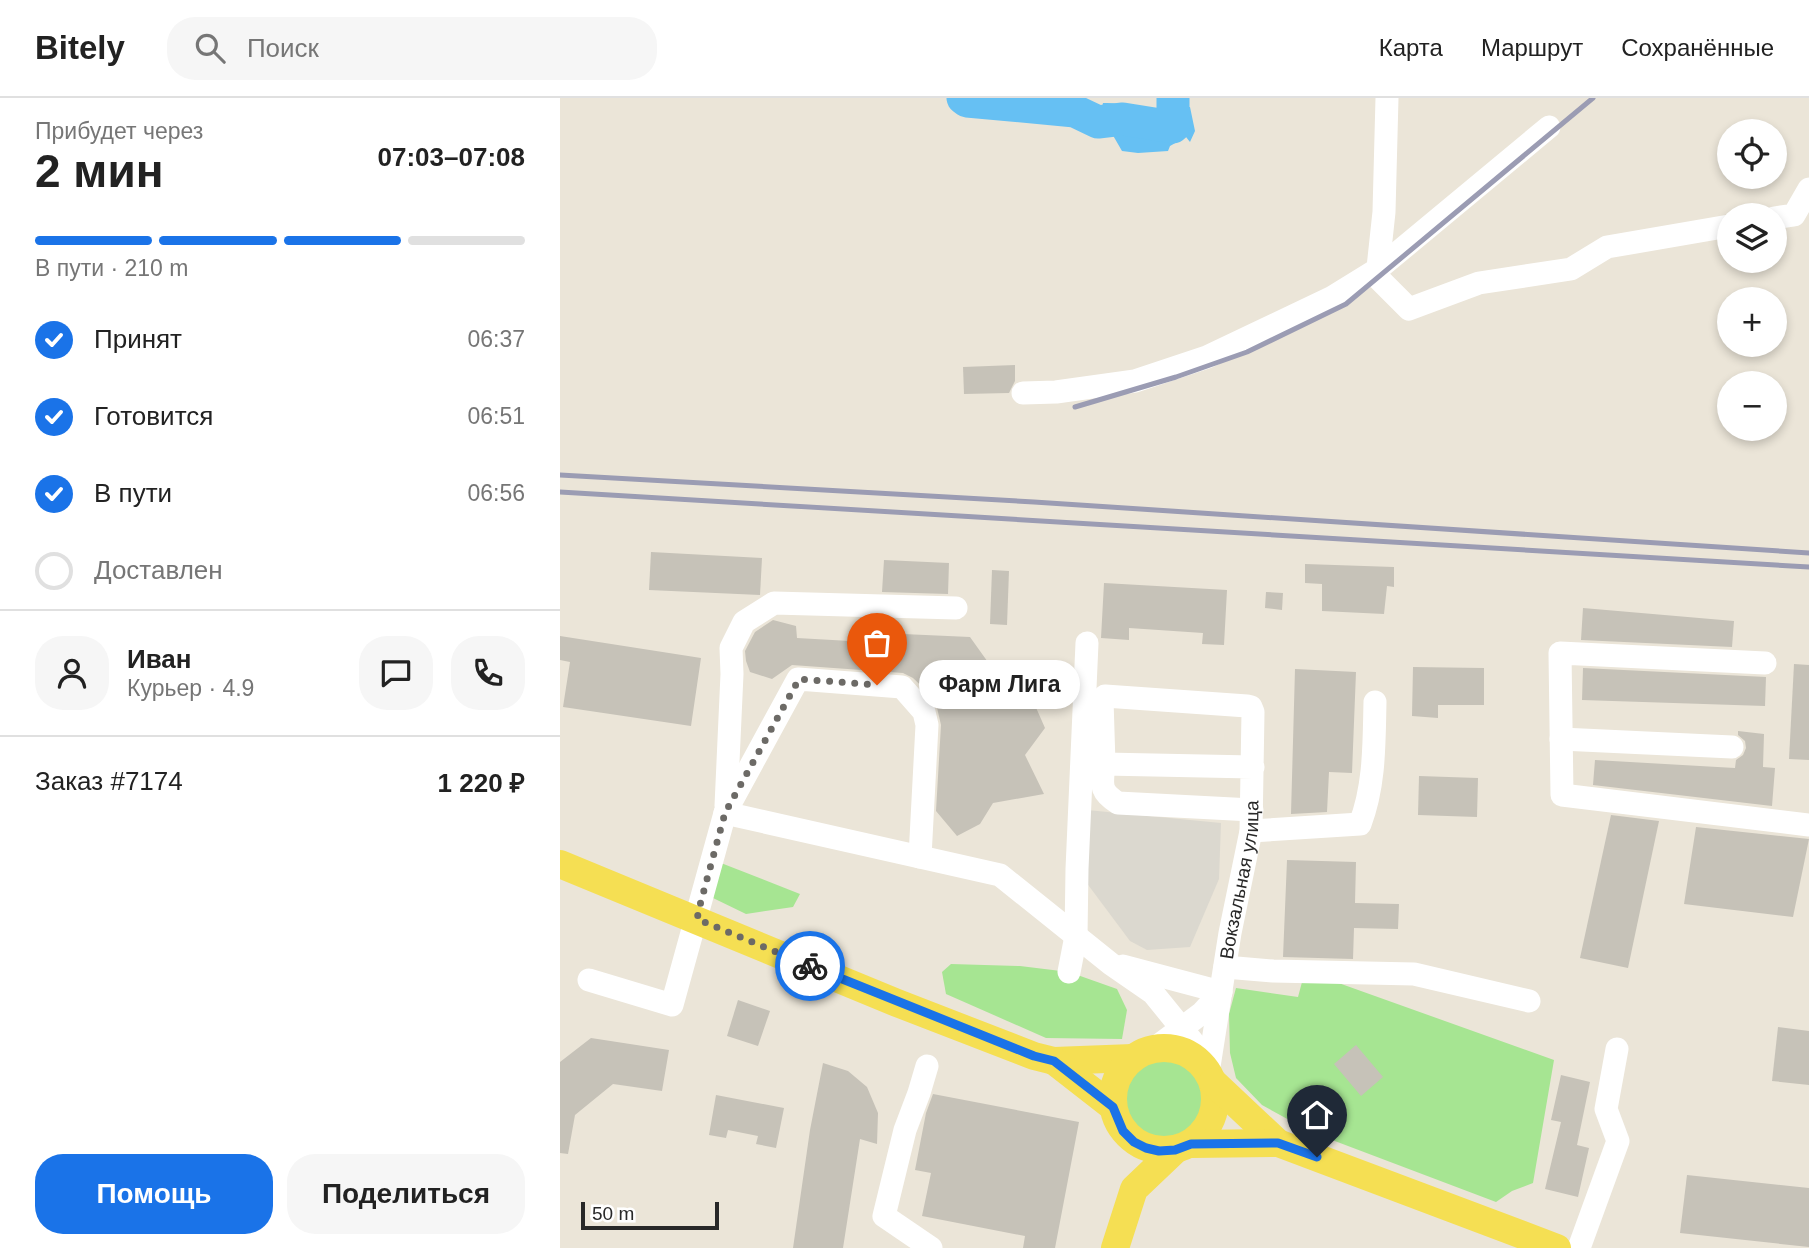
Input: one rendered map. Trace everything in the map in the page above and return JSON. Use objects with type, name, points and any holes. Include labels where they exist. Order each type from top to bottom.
[{"type":"main road","points":[[560,864],[897,1003],[1034,1056],[1054,1061],[1171,1048],[1185,1052],[1197,1059],[1211,1078],[1278,1143]]},
{"type":"main road","points":[[1115,1248],[1134,1189],[1113,1092],[1117,1077],[1144,1053]]},
{"type":"main road","points":[[1054,1061],[1118,1119],[1134,1142],[1146,1148],[1159,1151],[1183,1147],[1278,1143],[1557,1248]]},
{"type":"main road","points":[[1134,1189],[1203,1133],[1210,1123],[1215,1106],[1211,1078]]},
{"type":"street","points":[[1387,98],[1384,212],[1377,277],[1409,309],[1479,283],[1571,269],[1607,247],[1717,228]]},
{"type":"street","points":[[1023,393],[1056,393],[1135,382],[1207,357],[1331,298],[1378,269],[1549,127]]},
{"type":"street","points":[[1787,216],[1794,215],[1809,189]]},
{"type":"street","points":[[589,980],[672,1005],[725,813],[733,674],[731,648],[744,622],[774,603],[956,608]]},
{"type":"street","points":[[1069,972],[1076,936],[1087,643]]},
{"type":"street","points":[[1765,663],[1560,653],[1562,795],[1809,825]]},
{"type":"street","points":[[725,813],[799,679],[902,687],[924,712],[928,725],[920,857]]},
{"type":"street","name":"Вокзальная улица","points":[[1104,764],[1102,699],[1105,696],[1251,708],[1251,820],[1221,992],[1211,1078]]},
{"type":"street","points":[[1253,767],[1104,764],[1102,786],[1106,796],[1118,803],[1251,820],[1360,824],[1369,802],[1374,757],[1375,702]]},
{"type":"street","points":[[1561,739],[1732,747]]},
{"type":"street","points":[[725,813],[1000,875],[1111,964],[1153,993],[1196,1046],[1211,1078]]},
{"type":"street","points":[[1111,964],[1221,992],[1202,1013],[1144,1053]]},
{"type":"street","points":[[1225,967],[1273,971],[1414,974],[1529,1001]]},
{"type":"street","points":[[1578,1248],[1618,1141],[1606,1109],[1617,1049]]},
{"type":"street","points":[[927,1066],[905,1130],[884,1216],[931,1248]]},
{"type":"green space","points":[[721,863],[800,894],[793,907],[746,914],[713,898]]},
{"type":"green space","points":[[951,964],[1020,966],[1069,972],[1117,989],[1127,1010],[1122,1039],[1046,1038],[946,994],[942,972]]},
{"type":"green space","points":[[1305,971],[1554,1060],[1533,1183],[1512,1191],[1496,1202],[1311,1132],[1262,1105],[1236,1078],[1230,1053],[1229,1014],[1236,988],[1298,997]]},
{"type":"green space","points":[[1164,1055],[1181,1058],[1196,1068],[1206,1083],[1209,1100],[1206,1117],[1196,1132],[1181,1142],[1164,1145],[1147,1142],[1132,1132],[1122,1117],[1119,1100],[1122,1083],[1132,1068],[1147,1058]]},
{"type":"shaded area","points":[[1087,810],[1221,823],[1219,879],[1190,947],[1147,950],[1130,941],[1077,870]]},
{"type":"water","points":[[1165,98],[1180,98],[1183,107],[1190,107],[1195,131],[1190,142],[1186,137],[1170,146],[1168,151],[1122,151],[1107,125],[1098,122],[1103,103],[1120,104],[1149,114],[1162,110]]},
{"type":"building","points":[[1015,365],[1015,381],[1009,393],[964,394],[963,367]]},
{"type":"building","points":[[651,552],[762,558],[760,595],[649,590]]},
{"type":"building","points":[[884,560],[949,563],[948,594],[882,592]]},
{"type":"building","points":[[1305,564],[1394,567],[1394,587],[1387,586],[1384,614],[1322,611],[1322,584],[1305,583]]},
{"type":"building","points":[[992,570],[1009,571],[1007,625],[990,624]]},
{"type":"building","points":[[1104,583],[1227,590],[1224,645],[1202,644],[1203,633],[1129,628],[1129,640],[1101,638]]},
{"type":"building","points":[[1266,592],[1283,593],[1282,610],[1265,608]]},
{"type":"building","points":[[1583,608],[1734,621],[1732,647],[1581,640]]},
{"type":"building","points":[[773,620],[796,626],[797,638],[903,644],[903,634],[970,637],[990,665],[1047,675],[1034,703],[1045,728],[1025,755],[1044,794],[993,803],[980,824],[957,836],[936,811],[941,725],[935,699],[913,678],[903,673],[792,665],[772,679],[750,672],[745,651],[755,632]]},
{"type":"building","points":[[560,636],[701,658],[691,726],[563,707],[570,662],[560,660]]},
{"type":"building","points":[[1794,664],[1809,665],[1809,760],[1789,759]]},
{"type":"building","points":[[1413,667],[1484,668],[1484,705],[1438,705],[1438,718],[1412,716]]},
{"type":"building","points":[[1583,668],[1766,677],[1765,706],[1582,700]]},
{"type":"building","points":[[1295,669],[1356,672],[1352,773],[1329,772],[1327,812],[1291,814]]},
{"type":"building","points":[[1738,731],[1764,734],[1763,767],[1775,768],[1772,806],[1593,785],[1595,760],[1735,768],[1736,760],[1743,755],[1746,748]]},
{"type":"building","points":[[1419,776],[1478,778],[1477,817],[1418,815]]},
{"type":"building","points":[[1611,815],[1659,821],[1628,968],[1580,958]]},
{"type":"building","points":[[1696,827],[1809,839],[1793,917],[1684,904]]},
{"type":"building","points":[[1287,860],[1356,862],[1355,903],[1399,904],[1398,929],[1354,928],[1353,959],[1283,957]]},
{"type":"building","points":[[738,1000],[770,1011],[758,1046],[727,1036]]},
{"type":"building","points":[[1778,1027],[1809,1031],[1809,1085],[1772,1081]]},
{"type":"building","points":[[591,1038],[669,1050],[662,1091],[613,1084],[575,1115],[568,1154],[560,1153],[560,1062]]},
{"type":"building","points":[[1356,1045],[1383,1077],[1361,1096],[1334,1064]]},
{"type":"building","points":[[823,1063],[848,1071],[867,1087],[878,1113],[877,1144],[860,1139],[843,1248],[793,1248],[810,1130]]},
{"type":"building","points":[[1561,1075],[1590,1082],[1577,1145],[1589,1148],[1578,1197],[1545,1189],[1561,1122],[1551,1120]]},
{"type":"building","points":[[933,1094],[1079,1122],[1055,1248],[1023,1248],[1025,1236],[922,1216],[931,1173],[915,1170],[926,1113]]},
{"type":"building","points":[[716,1095],[784,1108],[776,1148],[756,1144],[758,1136],[728,1130],[726,1138],[709,1135]]},
{"type":"building","points":[[1687,1175],[1809,1188],[1809,1247],[1680,1233]]},
{"type":"waterway","points":[[963,98],[967,101],[1075,111],[1098,122],[1123,119],[1173,127],[1173,98]]},
{"type":"railway","points":[[1075,407],[1176,377],[1247,352],[1346,304],[1593,98]]},
{"type":"railway","points":[[560,475],[1034,502],[1809,553]]},
{"type":"railway","points":[[560,492],[1809,567]]},
{"type":"way so far","points":[[810,966],[697,919],[700,905],[725,813],[799,679],[877,685]]},
{"type":"place","name":"Фарм Лига","points":[[877,685]]},
{"type":"route","points":[[810,966],[897,1003],[1034,1056],[1054,1061],[1113,1107],[1123,1131],[1134,1142],[1146,1148],[1159,1151],[1175,1150],[1191,1144],[1278,1143],[1317,1157]]}]
